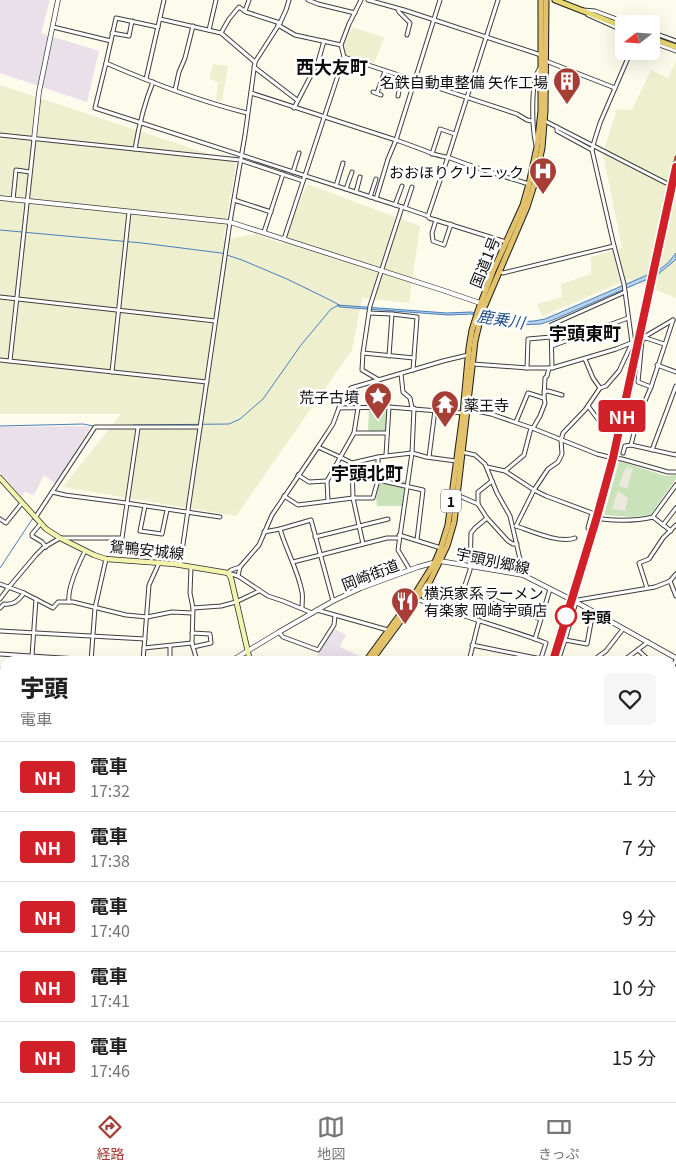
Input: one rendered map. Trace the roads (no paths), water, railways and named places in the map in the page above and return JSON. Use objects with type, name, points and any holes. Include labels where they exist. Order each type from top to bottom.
[{"type":"highway","name":"国道1号","points":[[483,304],[499,271],[509,243],[529,184],[537,148],[541,107],[541,0]]},
{"type":"highway","name":"国道1号","points":[[370,656],[438,562],[447,546],[454,522],[462,452],[470,340],[509,243],[527,207],[542,148],[546,0]]},
{"type":"highway","name":"国道1号","points":[[375,656],[430,581],[438,562],[448,524],[456,460],[473,364],[477,319]]},
{"type":"main road","points":[[555,0],[568,2],[578,9],[615,23]]},
{"type":"main road","points":[[660,41],[676,47]]},
{"type":"main road","name":"鴛鴨安城線","points":[[0,478],[46,529],[85,551],[106,559],[191,566],[228,573]]},
{"type":"main road","points":[[228,573],[231,578],[248,656]]},
{"type":"street","points":[[10,361],[39,92],[58,0]]},
{"type":"street","points":[[146,79],[164,0]]},
{"type":"street","points":[[210,30],[216,0]]},
{"type":"street","points":[[245,11],[249,0]]},
{"type":"street","points":[[180,565],[186,512],[254,66],[279,24],[289,0]]},
{"type":"street","points":[[308,0],[355,13]]},
{"type":"street","points":[[284,239],[344,57],[341,45],[361,0]]},
{"type":"street","points":[[368,0],[541,55]]},
{"type":"street","points":[[376,199],[440,0]]},
{"type":"street","points":[[428,216],[498,0]]},
{"type":"street","points":[[221,33],[239,7],[279,24],[295,35],[341,45]]},
{"type":"street","points":[[578,9],[595,10],[615,18]]},
{"type":"street","points":[[578,9],[590,17],[615,27]]},
{"type":"street","points":[[398,10],[410,23],[407,34]]},
{"type":"street","points":[[158,27],[116,18],[95,108],[509,243]]},
{"type":"street","points":[[160,18],[221,33],[255,62]]},
{"type":"street","points":[[112,33],[128,36],[132,22]]},
{"type":"street","points":[[175,90],[193,26]]},
{"type":"street","points":[[53,27],[111,41]]},
{"type":"street","points":[[660,35],[676,41]]},
{"type":"street","points":[[294,108],[318,62],[324,41]]},
{"type":"street","points":[[660,45],[676,51]]},
{"type":"street","points":[[344,57],[517,114],[532,121]]},
{"type":"street","points":[[514,526],[534,490],[548,470],[558,462],[562,454],[561,440],[566,429],[588,406],[600,388],[606,386],[619,371],[632,343],[624,284],[593,147],[627,60]]},
{"type":"street","points":[[545,61],[615,88]]},
{"type":"street","points":[[106,63],[175,90],[248,113]]},
{"type":"street","points":[[254,66],[297,100]]},
{"type":"street","points":[[537,148],[532,121],[534,90],[540,67]]},
{"type":"street","points":[[377,93],[385,71]]},
{"type":"street","points":[[398,96],[402,76]]},
{"type":"street","points":[[135,149],[139,123],[153,82]]},
{"type":"street","points":[[251,93],[396,140],[432,154],[529,184]]},
{"type":"street","points":[[533,108],[541,107]]},
{"type":"street","points":[[544,121],[557,127],[556,131],[666,183]]},
{"type":"street","points":[[432,154],[440,129],[454,134]]},
{"type":"street","points":[[0,135],[240,160],[303,181]]},
{"type":"street","points":[[292,172],[299,153]]},
{"type":"street","points":[[336,186],[343,163]]},
{"type":"street","points":[[13,200],[16,170],[30,172]]},
{"type":"street","points":[[346,189],[352,172]]},
{"type":"street","points":[[264,232],[283,174]]},
{"type":"street","points":[[356,192],[360,177]]},
{"type":"street","points":[[370,197],[376,179]]},
{"type":"street","points":[[395,205],[402,186]]},
{"type":"street","points":[[380,380],[362,370],[370,310],[381,270],[412,187]]},
{"type":"street","points":[[0,198],[230,222],[483,304]]},
{"type":"street","points":[[234,200],[271,212]]},
{"type":"street","points":[[112,372],[129,212]]},
{"type":"street","points":[[436,220],[432,233],[433,241],[444,245],[451,224]]},
{"type":"street","points":[[499,271],[503,272],[614,246]]},
{"type":"street","points":[[505,470],[524,456],[532,428],[540,416],[545,403],[545,378],[548,376],[551,368],[551,325],[625,292]]},
{"type":"street","points":[[0,297],[215,320]]},
{"type":"street","points":[[370,310],[416,317],[413,370]]},
{"type":"street","points":[[389,356],[392,314]]},
{"type":"street","points":[[552,346],[628,318]]},
{"type":"street","points":[[631,445],[638,417],[651,387],[673,320],[639,340]]},
{"type":"street","points":[[527,368],[528,339],[551,337]]},
{"type":"street","points":[[651,387],[638,382],[642,340],[646,338],[664,344]]},
{"type":"street","points":[[473,364],[551,368],[632,343]]},
{"type":"street","points":[[363,353],[414,358]]},
{"type":"street","points":[[228,573],[240,567],[259,546],[272,515],[333,424],[343,396],[351,388],[468,355]]},
{"type":"street","points":[[584,359],[600,388]]},
{"type":"street","points":[[0,360],[206,382]]},
{"type":"street","points":[[657,365],[676,372]]},
{"type":"street","points":[[401,374],[403,392],[410,398],[413,408],[412,453],[398,550],[410,570]]},
{"type":"street","points":[[652,450],[676,386]]},
{"type":"street","points":[[544,392],[548,391],[562,395]]},
{"type":"street","points":[[516,422],[528,393],[544,398]]},
{"type":"street","points":[[588,406],[598,419],[610,428]]},
{"type":"street","points":[[339,408],[389,407],[491,414],[597,454],[668,472],[676,472]]},
{"type":"street","points":[[386,455],[389,407]]},
{"type":"street","points":[[328,501],[327,481],[354,433],[358,408]]},
{"type":"street","points":[[429,457],[435,410]]},
{"type":"street","points":[[36,518],[95,427],[200,426]]},
{"type":"street","points":[[0,599],[36,555],[60,538],[122,538],[138,428]]},
{"type":"street","points":[[354,433],[387,433]]},
{"type":"street","points":[[623,453],[625,446],[631,445],[676,454]]},
{"type":"street","points":[[318,447],[352,464],[386,455],[412,453],[456,460]]},
{"type":"street","points":[[462,452],[475,455],[486,465],[497,493],[514,526],[524,572],[523,575]]},
{"type":"street","points":[[284,496],[298,505],[353,498],[373,498],[378,480],[378,457]]},
{"type":"street","points":[[352,464],[353,498],[363,544]]},
{"type":"street","points":[[486,465],[505,470],[534,490],[592,513],[588,528]]},
{"type":"street","points":[[298,475],[309,482],[327,481]]},
{"type":"street","points":[[378,480],[423,490],[417,540]]},
{"type":"street","points":[[492,481],[478,492],[478,504],[487,518],[508,541],[517,544]]},
{"type":"street","points":[[654,517],[676,485]]},
{"type":"street","points":[[52,492],[220,517]]},
{"type":"street","points":[[457,495],[478,504]]},
{"type":"street","points":[[0,519],[6,524],[22,502]]},
{"type":"street","points":[[145,506],[140,531],[162,534],[167,510]]},
{"type":"street","points":[[663,525],[676,508]]},
{"type":"street","points":[[602,519],[615,521],[654,517]]},
{"type":"street","points":[[654,517],[671,531]]},
{"type":"street","points":[[315,536],[388,518]]},
{"type":"street","points":[[456,612],[470,570],[471,533],[487,518]]},
{"type":"street","points":[[264,532],[311,520],[333,601]]},
{"type":"street","points":[[40,523],[32,536],[46,547]]},
{"type":"street","points":[[514,526],[553,539],[575,538]]},
{"type":"street","points":[[647,588],[639,563],[649,559],[663,538],[676,526]]},
{"type":"street","points":[[280,529],[293,562],[302,593],[302,608]]},
{"type":"street","points":[[293,562],[387,538],[399,537],[417,540],[441,548]]},
{"type":"street","points":[[69,602],[68,596],[85,551]]},
{"type":"street","points":[[91,656],[95,608],[106,559]]},
{"type":"street","name":"宇頭別郷線","points":[[438,562],[523,575],[671,656]]},
{"type":"street","name":"岡崎街道","points":[[239,656],[333,601],[361,588],[438,562]]},
{"type":"street","points":[[143,656],[148,585],[159,563]]},
{"type":"street","points":[[191,566],[192,633],[196,656]]},
{"type":"street","points":[[238,576],[240,567]]},
{"type":"street","points":[[228,573],[238,576],[268,596],[302,608],[389,630]]},
{"type":"street","points":[[561,656],[573,602],[655,587],[670,581],[676,575]]},
{"type":"street","points":[[670,581],[676,596]]},
{"type":"street","points":[[0,584],[24,593],[53,608],[58,602],[69,602],[126,615],[147,617],[172,612],[192,613]]},
{"type":"street","points":[[464,587],[540,619]]},
{"type":"street","points":[[535,639],[550,589]]},
{"type":"street","points":[[193,608],[222,606],[260,591]]},
{"type":"street","points":[[0,608],[4,604],[17,602],[24,593]]},
{"type":"street","points":[[0,654],[32,656],[36,599]]},
{"type":"street","points":[[417,599],[546,643],[542,656]]},
{"type":"street","points":[[565,640],[587,644],[593,612]]},
{"type":"street","points":[[279,632],[283,637],[318,650],[334,625],[335,616]]},
{"type":"street","points":[[470,656],[479,620]]},
{"type":"street","points":[[599,656],[606,651],[623,629]]},
{"type":"street","points":[[0,631],[145,640]]},
{"type":"street","points":[[144,648],[211,643],[210,634],[192,633]]},
{"type":"street","points":[[630,656],[648,642]]},
{"type":"street","points":[[472,645],[523,656]]},
{"type":"street","points":[[170,646],[170,656]]},
{"type":"street","points":[[638,650],[645,656]]},
{"type":"water","points":[[676,253],[676,259],[657,275],[541,324],[515,325],[471,314],[448,315],[340,307],[337,305],[447,313],[471,312],[517,322],[534,321],[545,319],[659,270]]},
{"type":"waterway","points":[[0,230],[142,243],[221,253],[287,279],[339,305]]},
{"type":"waterway","points":[[133,425],[229,424],[240,419],[263,399],[301,345],[331,309],[339,305]]},
{"type":"waterway","points":[[0,426],[83,424],[94,426]]},
{"type":"waterway","points":[[42,504],[53,489]]},
{"type":"waterway","points":[[0,568],[33,518]]},
{"type":"railway","points":[[552,656],[611,457],[676,157]]},
{"type":"train","name":"NH","points":[[555,656],[613,458],[676,167]]},
{"type":"place","name":"名鉄自動車整備 矢作工場","points":[[567,105]]},
{"type":"place","name":"おおほりクリニック","points":[[543,195]]},
{"type":"place","name":"荒子古墳","points":[[378,420]]},
{"type":"place","name":"薬王寺","points":[[445,428]]},
{"type":"place","name":"宇頭","points":[[566,616]]},
{"type":"place","name":"横浜家系ラーメン 有楽家 岡崎宇頭店","points":[[405,625]]},
{"type":"district","name":"西大友町","points":[[332,66]]},
{"type":"district","name":"宇頭東町","points":[[585,332]]},
{"type":"district","name":"宇頭北町","points":[[367,472]]},
{"type":"water label","name":"鹿乗川","points":[[501,318]]}]
